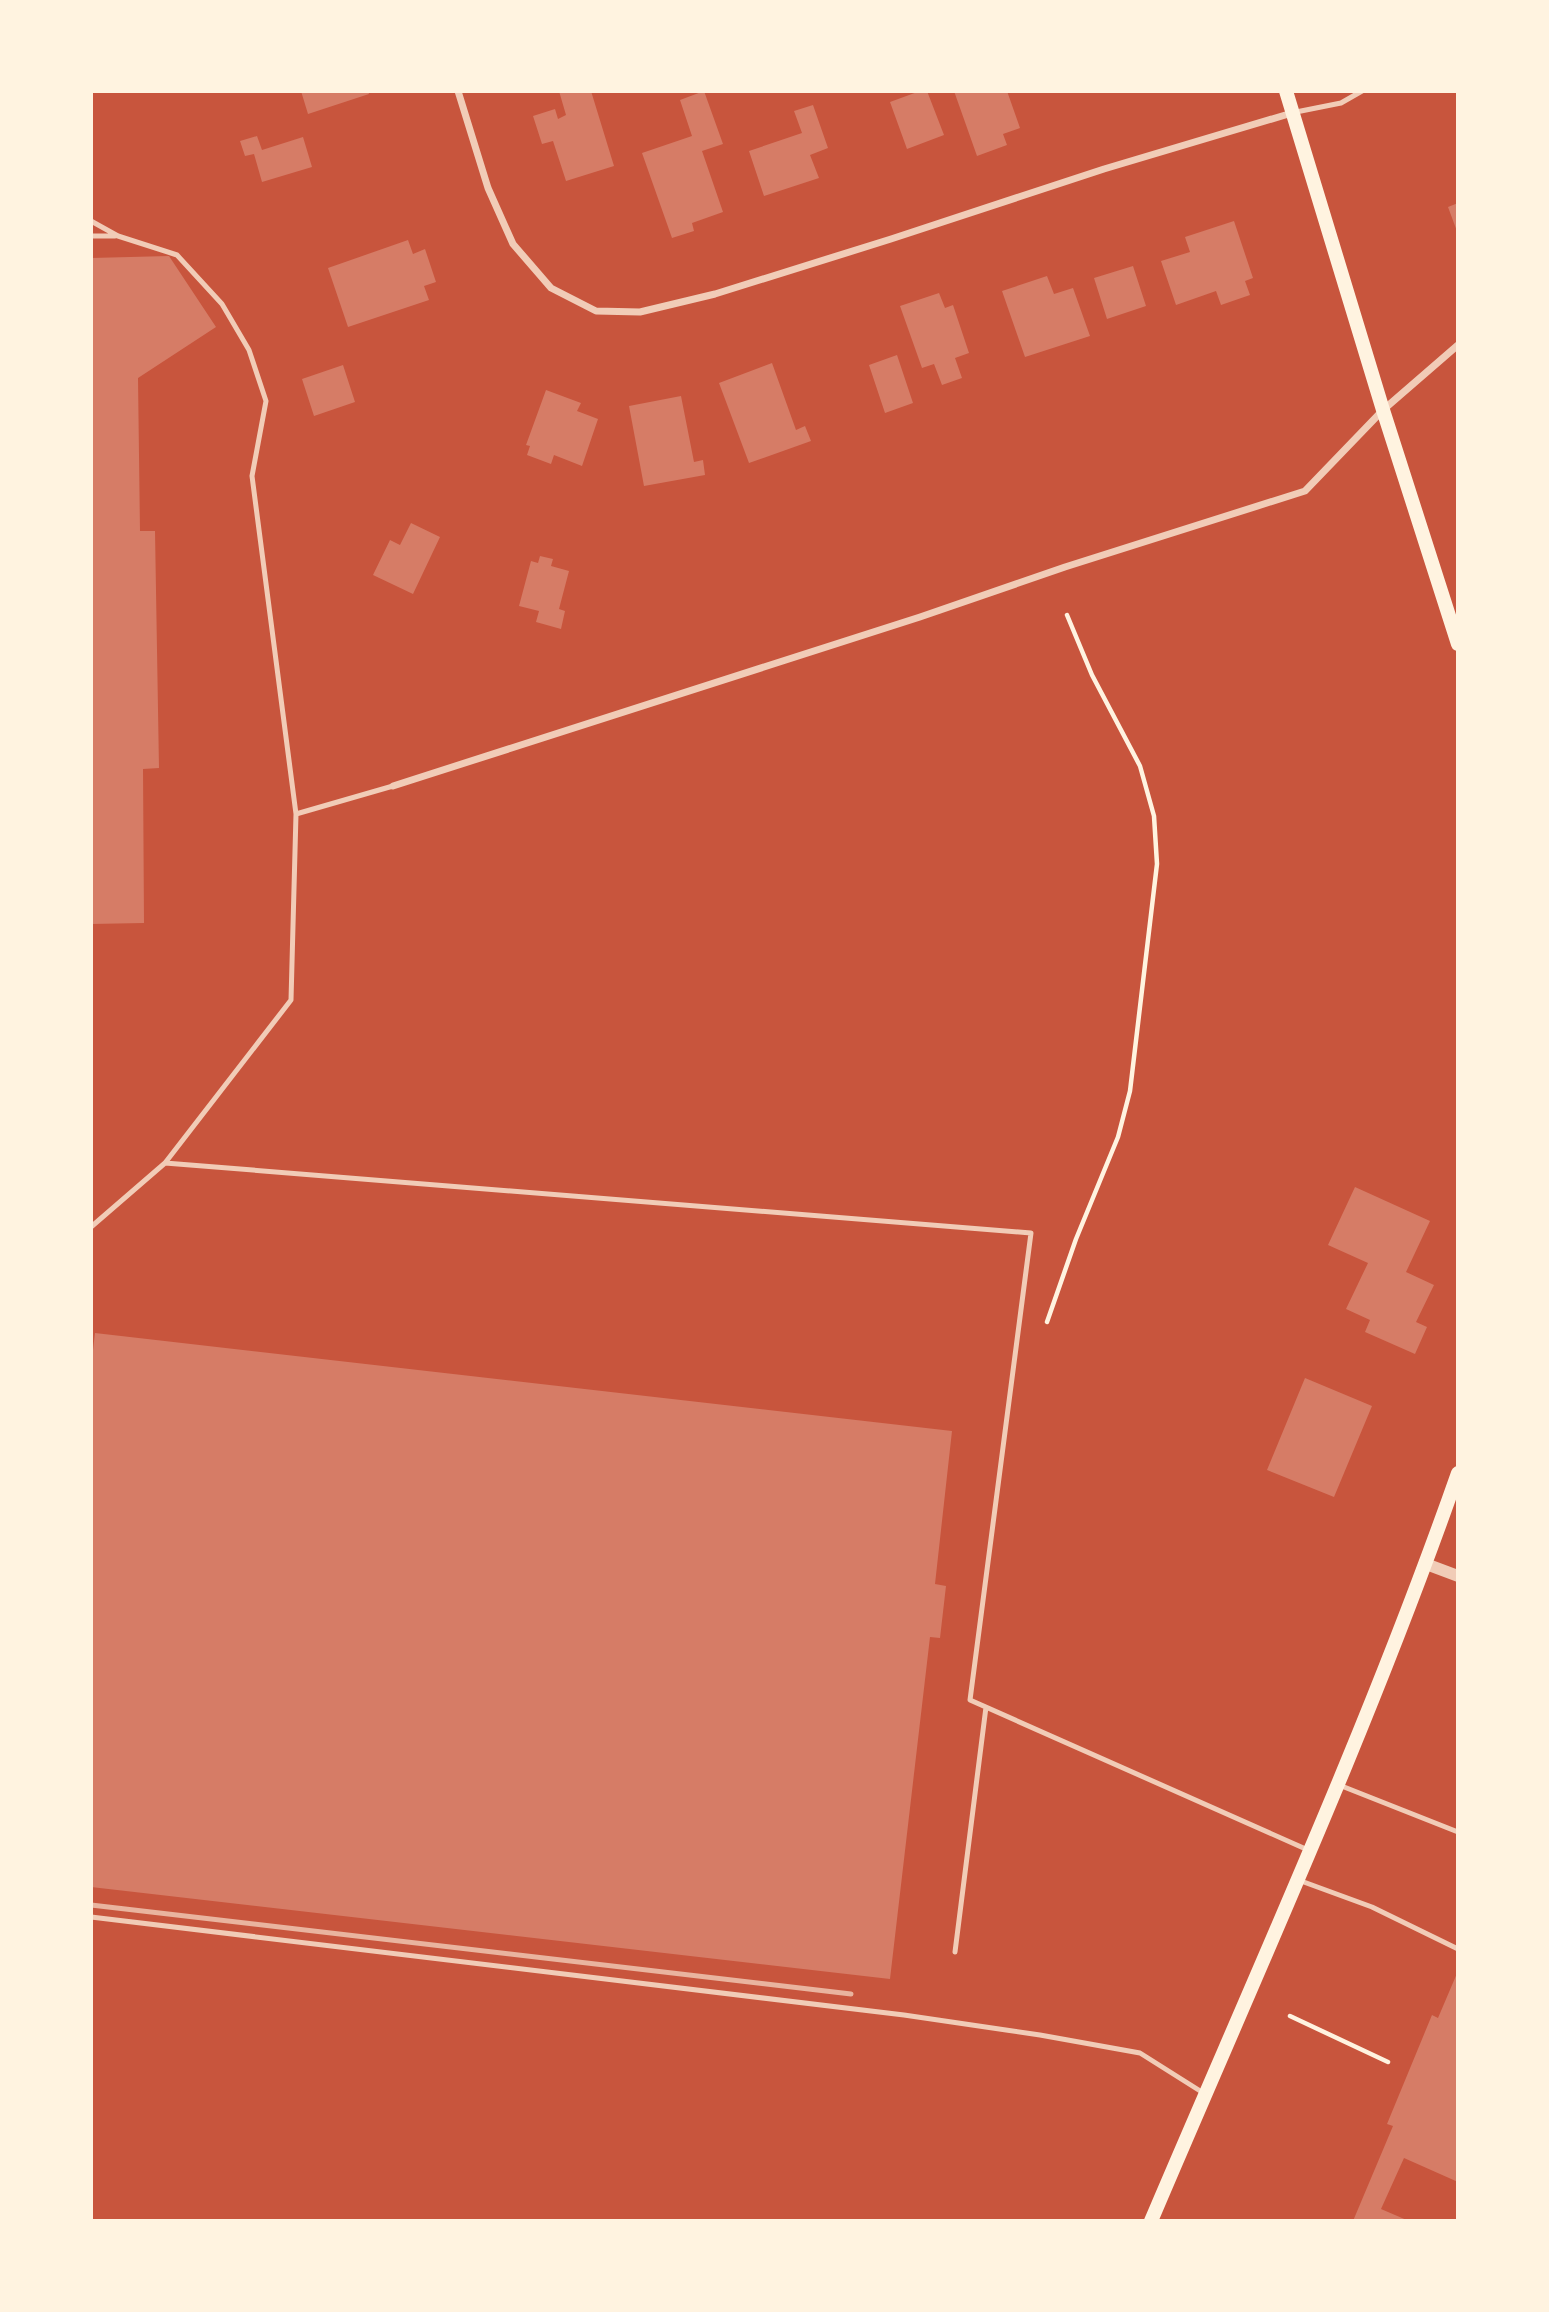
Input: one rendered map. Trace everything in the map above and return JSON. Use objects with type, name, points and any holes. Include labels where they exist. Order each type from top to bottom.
[{"type":"main road","points":[[1286,91],[1383,410],[1458,644]]},
{"type":"main road","points":[[1151,2221],[1336,1784],[1426,1564],[1458,1473]]},
{"type":"street","points":[[458,91],[488,188],[513,244],[551,288],[596,311],[640,312],[715,294],[1104,169],[1292,113]]},
{"type":"street","points":[[393,786],[1305,491],[1383,410],[1458,345]]},
{"type":"street","points":[[1426,1564],[1458,1576]]},
{"type":"lane","points":[[1292,113],[1340,103],[1362,91]]},
{"type":"lane","points":[[91,221],[118,236],[177,255],[222,304],[249,350],[265,401],[252,476],[296,814],[291,1000],[165,1163],[91,1227]]},
{"type":"lane","points":[[91,236],[118,236]]},
{"type":"lane","points":[[296,814],[393,786]]},
{"type":"lane","points":[[165,1163],[1031,1233],[970,1700],[1308,1850]]},
{"type":"lane","points":[[955,1952],[986,1707]]},
{"type":"lane","points":[[1336,1784],[1458,1832]]},
{"type":"lane","points":[[1296,1879],[1372,1908],[1458,1949]]},
{"type":"lane","points":[[91,1917],[890,2014],[1040,2035],[1140,2053],[1205,2094]]},
{"type":"path","points":[[1046,1324],[1076,1239],[1118,1137],[1130,1091],[1157,864],[1154,816],[1140,766],[1092,675],[1067,615]]},
{"type":"path","points":[[1290,2016],[1388,2062]]},
{"type":"building","points":[[301,91],[368,91],[369,94],[308,114]]},
{"type":"building","points":[[559,91],[591,91],[614,166],[566,181],[553,141],[542,144],[533,116],[555,109],[558,119],[566,115]]},
{"type":"building","points":[[704,91],[723,144],[702,151],[723,212],[692,223],[694,231],[672,238],[642,153],[692,136],[680,100]]},
{"type":"building","points":[[927,91],[944,135],[907,149],[890,102]]},
{"type":"building","points":[[954,91],[1007,91],[1020,128],[1003,134],[1007,145],[977,156]]},
{"type":"building","points":[[813,105],[828,148],[810,155],[819,178],[764,196],[749,151],[802,133],[794,111]]},
{"type":"building","points":[[257,136],[262,150],[303,137],[312,167],[262,182],[254,154],[245,156],[240,141]]},
{"type":"building","points":[[1458,203],[1458,234],[1448,207]]},
{"type":"building","points":[[1234,221],[1253,278],[1245,281],[1250,295],[1221,305],[1216,291],[1176,305],[1161,261],[1190,252],[1185,237]]},
{"type":"building","points":[[408,240],[413,254],[425,249],[436,282],[424,286],[429,300],[348,327],[328,268]]},
{"type":"building","points":[[169,256],[216,327],[138,378],[140,531],[155,531],[159,768],[143,769],[144,923],[91,924],[91,258]]},
{"type":"building","points":[[1133,266],[1146,306],[1107,319],[1094,278]]},
{"type":"building","points":[[1047,276],[1054,294],[1073,288],[1090,336],[1025,357],[1002,291]]},
{"type":"building","points":[[939,293],[945,308],[953,305],[969,353],[955,358],[962,378],[942,385],[934,364],[922,368],[900,306]]},
{"type":"building","points":[[897,355],[913,403],[885,413],[869,365]]},
{"type":"building","points":[[772,363],[796,430],[805,426],[811,441],[749,463],[719,383]]},
{"type":"building","points":[[343,365],[355,402],[314,416],[302,379]]},
{"type":"building","points":[[546,390],[581,403],[577,411],[598,419],[582,466],[554,455],[551,464],[527,455],[530,446],[526,445]]},
{"type":"building","points":[[681,396],[694,462],[703,460],[705,475],[644,486],[629,406]]},
{"type":"building","points":[[411,523],[440,537],[413,594],[373,575],[390,540],[400,545]]},
{"type":"building","points":[[540,556],[553,559],[551,566],[569,571],[559,609],[565,611],[561,629],[536,622],[539,611],[519,606],[531,561],[538,563]]},
{"type":"building","points":[[1355,1187],[1430,1221],[1406,1272],[1434,1285],[1416,1322],[1427,1327],[1415,1354],[1365,1332],[1370,1320],[1346,1309],[1368,1263],[1328,1245]]},
{"type":"building","points":[[95,1333],[952,1431],[935,1584],[946,1586],[940,1638],[930,1637],[890,1979],[91,1887],[91,1367]]},
{"type":"building","points":[[1305,1378],[1372,1406],[1334,1497],[1267,1470]]},
{"type":"building","points":[[1458,1971],[1458,2182],[1404,2158],[1381,2209],[1409,2221],[1353,2221],[1393,2126],[1387,2124],[1432,2015],[1438,2018]]},
{"type":"railway","points":[[91,1905],[851,1994]]}]
